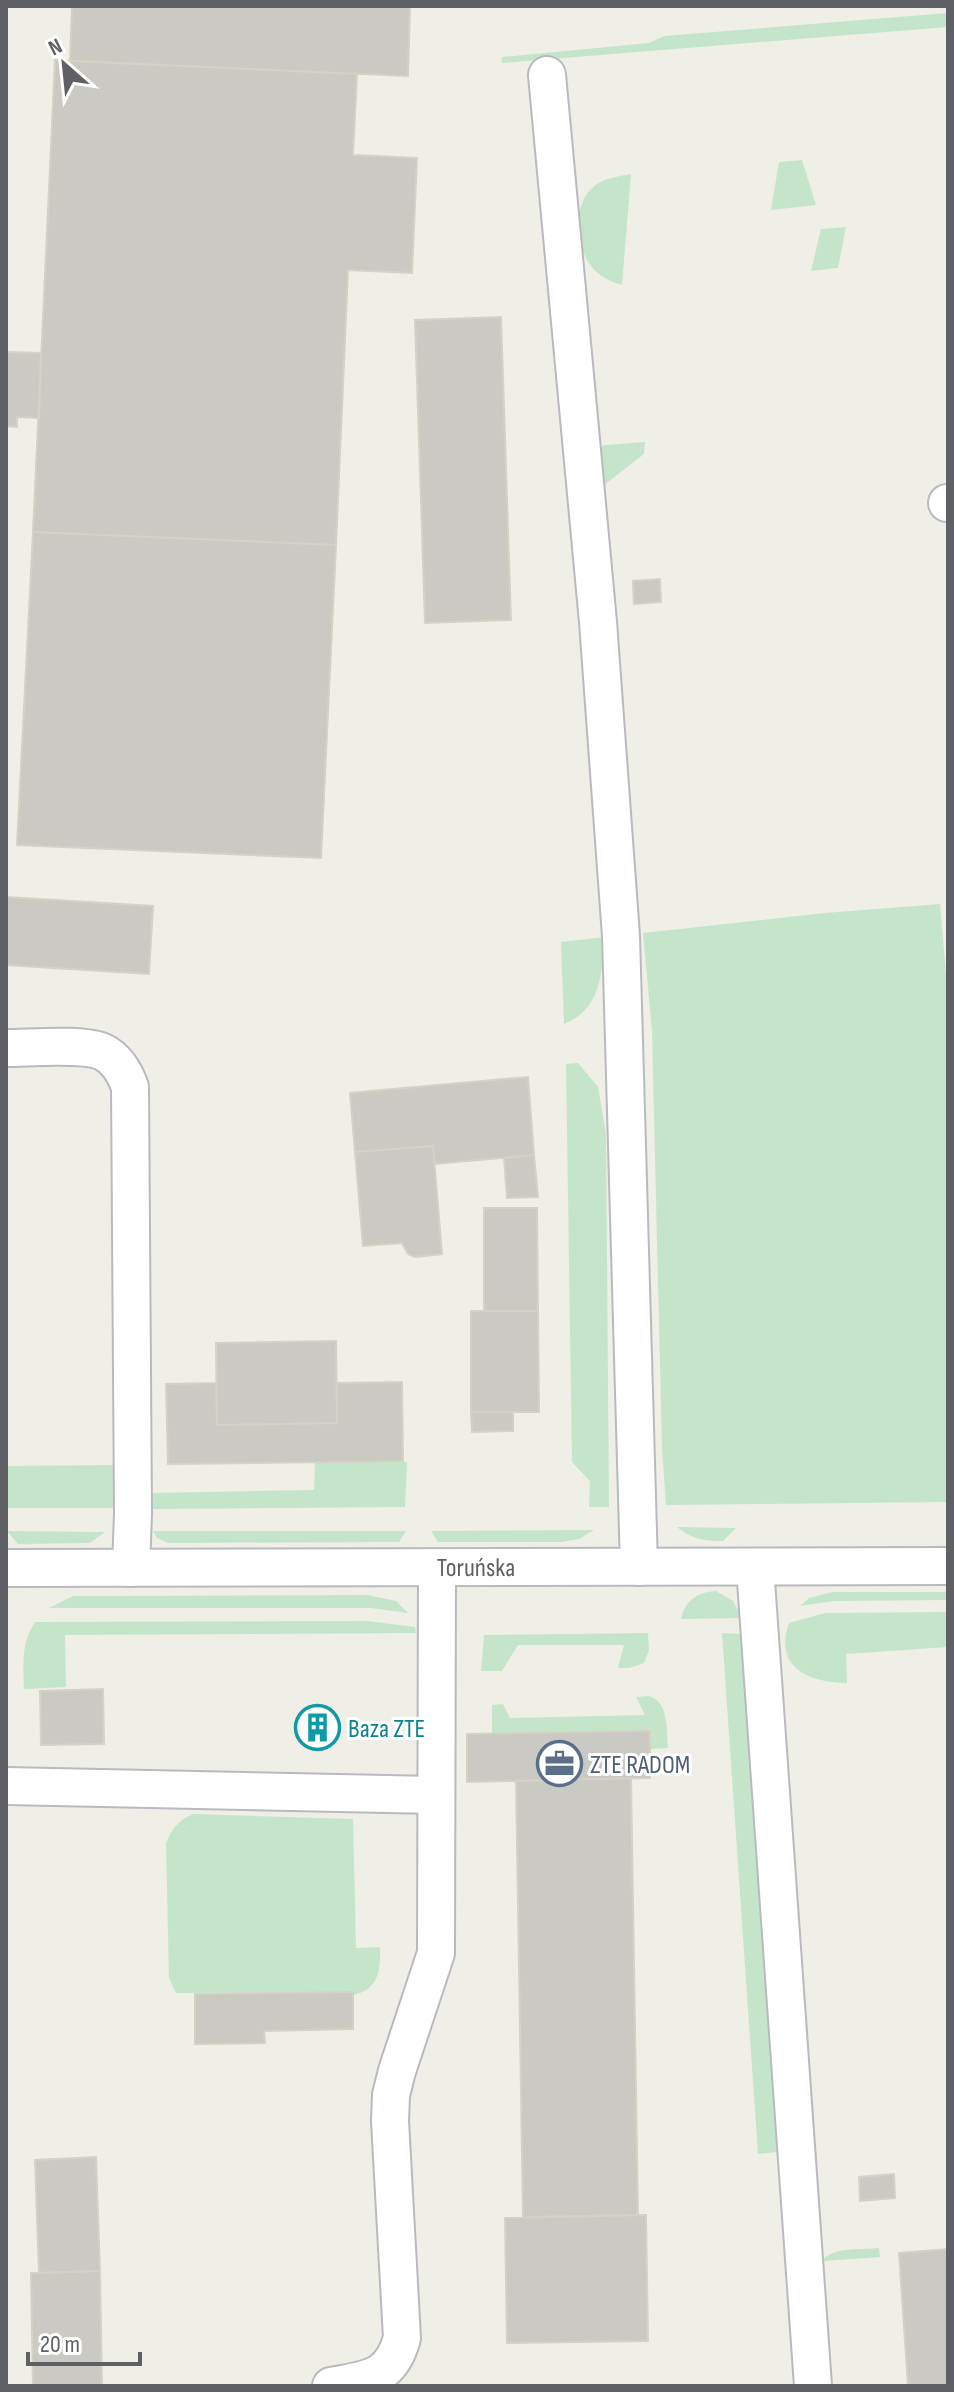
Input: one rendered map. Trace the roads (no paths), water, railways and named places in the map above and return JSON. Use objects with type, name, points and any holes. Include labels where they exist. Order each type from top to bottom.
[{"type":"street","points":[[547,75],[597,609],[621,936],[639,1567]]},
{"type":"street","points":[[6,1048],[89,1048],[103,1052],[125,1072],[130,1087],[131,1568]]},
{"type":"street","name":"Toruńska","points":[[6,1568],[948,1566]]},
{"type":"street","points":[[755,1567],[813,2386]]},
{"type":"street","points":[[331,2386],[367,2379],[385,2371],[394,2363],[402,2338],[391,2095],[436,1953],[437,1568]]},
{"type":"street","points":[[6,1786],[435,1795]]},
{"type":"place","name":"Baza ZTE","points":[[317,1728]]},
{"type":"place","name":"ZTE RADOM","points":[[559,1764]]}]
